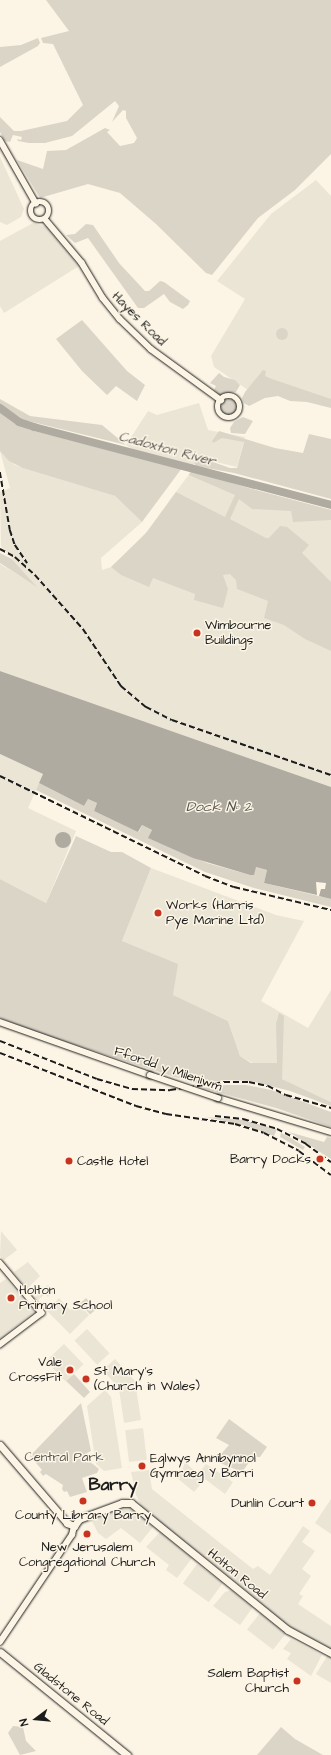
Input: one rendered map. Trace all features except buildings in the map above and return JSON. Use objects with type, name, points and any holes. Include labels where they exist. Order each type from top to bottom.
[{"type":"main road","points":[[0,1445],[64,1520],[74,1526]]},
{"type":"main road","name":"Holton Road","points":[[74,1526],[79,1519],[122,1503],[134,1505],[288,1630],[331,1653]]},
{"type":"main road","name":"Gladstone Road","points":[[0,1652],[127,1755]]},
{"type":"street","points":[[0,140],[36,203]]},
{"type":"street","points":[[42,202],[49,207],[49,214],[45,219],[39,220],[33,216],[32,208],[36,203],[42,202]]},
{"type":"street","name":"Hayes Road","points":[[45,219],[82,263],[103,298],[120,319],[151,349],[221,400]]},
{"type":"street","points":[[228,396],[236,398],[240,407],[237,415],[232,418],[222,416],[218,406],[221,400],[228,396]]},
{"type":"street","name":"Ffordd y Mileniwm","points":[[0,1022],[150,1076],[331,1132]]},
{"type":"street","points":[[0,1263],[42,1313],[0,1345]]},
{"type":"street","points":[[0,1642],[72,1534],[74,1526]]},
{"type":"shaded area","points":[[0,157],[24,209],[21,217],[7,225],[0,222]]},
{"type":"shaded area","points":[[316,180],[331,196],[331,403],[248,390],[214,367],[211,356],[245,299],[217,281],[271,214]]},
{"type":"shaded area","points":[[33,223],[47,227],[79,266],[4,313],[0,306],[0,241]]},
{"type":"shaded area","points":[[199,403],[208,430],[245,437],[237,467],[199,458],[193,465],[134,450],[126,445],[148,411],[157,415]]},
{"type":"shaded area","points":[[0,451],[15,465],[115,496],[142,522],[101,558],[102,570],[111,567],[139,542],[190,473],[331,510],[331,787],[0,671],[0,564],[35,585],[1,546],[0,492],[10,488]]},
{"type":"shaded area","points":[[0,754],[43,774],[28,808],[76,831],[46,903],[0,879]]},
{"type":"shaded area","points":[[151,868],[276,915],[304,921],[261,1001],[308,1028],[331,990],[331,1102],[282,1079],[240,1056],[228,1021],[172,995],[122,941]]},
{"type":"shaded area","points":[[1,1231],[17,1250],[4,1260],[0,1256]]},
{"type":"shaded area","points":[[28,1262],[40,1276],[27,1289],[14,1272]]},
{"type":"shaded area","name":"Holton Primary School","points":[[6,1279],[34,1312],[0,1339],[0,1283]]},
{"type":"shaded area","points":[[48,1285],[54,1292],[48,1297],[45,1294],[38,1300],[35,1297]]},
{"type":"shaded area","points":[[59,1298],[70,1310],[78,1303],[89,1315],[70,1334],[47,1311]]},
{"type":"shaded area","points":[[87,1329],[110,1353],[97,1365],[75,1341]]},
{"type":"shaded area","points":[[64,1344],[83,1364],[65,1382],[46,1361]]},
{"type":"shaded area","points":[[115,1359],[135,1381],[141,1420],[124,1423],[119,1389],[103,1370]]},
{"type":"shaded area","points":[[105,1390],[111,1397],[122,1468],[104,1471],[96,1464],[87,1406]]},
{"type":"shaded area","points":[[143,1428],[147,1460],[129,1462],[125,1430]]},
{"type":"shaded area","points":[[185,1462],[198,1474],[206,1464],[233,1482],[225,1494],[205,1479],[194,1492],[171,1473],[182,1471]]},
{"type":"shaded area","points":[[149,1470],[152,1489],[253,1569],[258,1566],[270,1575],[303,1526],[310,1531],[302,1542],[315,1551],[302,1569],[311,1576],[299,1594],[303,1596],[298,1604],[331,1626],[331,1683],[316,1674],[329,1653],[248,1598],[250,1594],[142,1507],[136,1495],[131,1472]]},
{"type":"shaded area","points":[[331,1499],[331,1534],[315,1523]]},
{"type":"shaded area","points":[[128,1507],[153,1527],[140,1543],[121,1528],[106,1539],[98,1533],[91,1519]]},
{"type":"shaded area","points":[[160,1532],[192,1558],[177,1578],[166,1570],[169,1565],[146,1547]]},
{"type":"shaded area","points":[[197,1564],[223,1583],[209,1602],[183,1583]]},
{"type":"shaded area","points":[[231,1590],[253,1607],[240,1625],[213,1606],[225,1592]]},
{"type":"shaded area","points":[[260,1613],[286,1633],[273,1650],[247,1630]]},
{"type":"shaded area","points":[[291,1639],[322,1655],[311,1676],[287,1659],[291,1653],[283,1649]]},
{"type":"green space","points":[[46,0],[331,0],[331,154],[295,190],[258,218],[212,275],[206,273],[156,224],[120,193],[88,184],[40,198],[17,160],[43,169],[47,151],[66,150],[105,128],[110,130],[107,132],[120,146],[134,143],[137,138],[126,118],[126,111],[123,110],[112,122],[119,106],[115,101],[72,136],[45,143],[29,143],[18,141],[17,139],[21,140],[22,137],[13,135],[10,142],[5,141],[0,132],[0,117],[14,131],[21,131],[67,121],[83,105],[53,44],[43,43],[41,38],[69,31]]},
{"type":"green space","points":[[38,38],[40,43],[38,46],[0,67],[0,47],[21,45]]},
{"type":"green space","points":[[86,224],[93,225],[119,263],[145,291],[149,291],[160,281],[164,282],[190,301],[188,305],[183,309],[170,302],[164,294],[144,308],[138,308],[88,238],[75,243],[66,235],[75,234]]},
{"type":"green space","points":[[82,320],[127,371],[145,385],[137,401],[116,386],[107,395],[82,371],[56,339]]},
{"type":"green space","points":[[282,328],[286,330],[288,334],[286,338],[282,340],[278,338],[276,334],[278,330]]},
{"type":"green space","points":[[263,370],[266,371],[265,376],[272,379],[331,399],[331,408],[307,402],[290,401],[278,396],[265,398],[249,406],[244,403],[242,398]]},
{"type":"green space","points":[[219,373],[224,377],[235,380],[240,385],[236,392],[219,395],[214,390],[216,386],[210,383]]},
{"type":"green space","points":[[0,399],[30,416],[102,425],[126,445],[24,420],[0,404]]},
{"type":"green space","points":[[229,399],[235,401],[237,407],[235,413],[229,415],[223,413],[221,407],[223,401]]},
{"type":"green space","points":[[0,412],[30,430],[182,468],[142,522],[115,496],[23,468],[9,461],[0,451]]},
{"type":"green space","points":[[243,417],[253,421],[245,434],[231,433],[230,428],[234,422]]},
{"type":"green space","points":[[219,431],[275,448],[303,453],[309,434],[331,439],[331,499],[234,473],[196,466],[194,463],[199,457],[230,468],[237,468],[244,442],[222,438],[213,443],[212,441]]},
{"type":"green space","points":[[191,470],[245,487],[331,510],[331,520],[293,522],[291,511],[252,509],[239,499],[230,519],[266,538],[269,538],[280,526],[287,527],[309,545],[302,553],[331,582],[331,651],[305,639],[284,625],[264,618],[268,601],[237,589],[236,580],[230,574],[223,575],[228,589],[223,608],[194,600],[195,594],[153,578],[149,587],[121,575],[111,567],[147,532],[176,492],[225,517],[235,495],[189,475]]},
{"type":"green space","points":[[0,553],[12,559],[37,587],[0,563]]},
{"type":"green space","points":[[39,783],[84,806],[88,799],[97,803],[94,811],[139,832],[142,825],[152,830],[149,838],[207,863],[250,875],[256,867],[267,870],[264,883],[331,899],[331,907],[254,888],[205,872],[36,790]]},
{"type":"green space","points":[[76,836],[111,852],[122,852],[151,868],[122,941],[178,964],[173,995],[228,1021],[240,1056],[251,1063],[277,1063],[276,1024],[279,1013],[284,1016],[282,1079],[331,1102],[331,1106],[290,1091],[251,1081],[225,1080],[197,1084],[35,1032],[0,1018],[0,879],[46,903]]},
{"type":"green space","points":[[226,1085],[246,1085],[271,1090],[331,1112],[331,1127],[276,1108],[202,1088]]},
{"type":"green space","points":[[206,1117],[243,1120],[277,1129],[274,1136],[247,1126]]},
{"type":"green space","points":[[289,1132],[324,1142],[327,1137],[331,1138],[331,1159]]},
{"type":"green space","points":[[281,1133],[305,1147],[303,1150],[280,1137]]},
{"type":"green space","points":[[86,1298],[96,1309],[90,1315],[80,1303]]},
{"type":"green space","points":[[74,1374],[90,1392],[84,1398],[66,1381]]},
{"type":"green space","name":"Central Park","points":[[81,1403],[91,1451],[87,1453],[89,1461],[99,1469],[97,1473],[82,1478],[87,1492],[70,1497],[67,1491],[64,1492],[62,1489],[63,1485],[46,1474],[43,1476],[40,1472],[42,1470],[30,1456]]},
{"type":"green space","points":[[229,1419],[267,1447],[260,1457],[253,1457],[242,1472],[215,1461],[229,1445],[216,1438]]},
{"type":"green space","points":[[13,1726],[23,1727],[26,1741],[36,1751],[20,1755],[8,1733]]},
{"type":"green space","points":[[281,1727],[295,1739],[323,1755],[257,1755]]},
{"type":"water","name":"Dock Nº 2","points":[[0,671],[331,787],[331,899],[319,896],[321,889],[325,889],[326,883],[316,882],[317,895],[264,883],[267,870],[256,867],[254,875],[250,875],[193,858],[148,838],[152,830],[142,825],[138,832],[94,811],[97,803],[88,799],[84,806],[39,783],[43,774],[0,754]]},
{"type":"water","points":[[63,832],[70,837],[71,840],[66,847],[63,848],[56,843],[55,840],[60,833]]},
{"type":"waterway","name":"Cadoxton River","points":[[0,408],[19,422],[34,427],[331,505]]},
{"type":"railway","points":[[0,472],[10,530],[15,545],[27,563]]},
{"type":"railway","points":[[0,549],[15,557],[35,575],[83,629],[121,686],[146,707],[172,720],[331,775]]},
{"type":"railway","points":[[0,776],[205,876],[234,887],[331,910]]},
{"type":"railway","points":[[0,1041],[97,1079],[132,1089],[170,1090],[224,1082],[249,1082],[268,1086],[286,1095],[331,1108]]},
{"type":"railway","points":[[0,1053],[136,1106],[166,1114],[235,1124],[264,1133],[299,1151],[331,1175]]},
{"type":"railway","points":[[215,1116],[243,1119],[277,1129],[306,1144],[331,1162]]},
{"type":"place","name":"Wimbourne Buildings","points":[[197,633]]},
{"type":"place","name":"Works (Harris Pye Marine Ltd)","points":[[158,913]]},
{"type":"place","name":"Barry Docks","points":[[320,1159]]},
{"type":"place","name":"Castle Hotel","points":[[69,1161]]},
{"type":"place","name":"Holton Primary School","points":[[11,1298]]},
{"type":"place","name":"Vale CrossFit","points":[[70,1370]]},
{"type":"place","name":"St Mary's (Church in Wales)","points":[[86,1379]]},
{"type":"place","name":"Eglwys Annibynnol Gymraeg Y Barri","points":[[142,1466]]},
{"type":"place","name":"County Library Barry","points":[[83,1501]]},
{"type":"place","name":"Dunlin Court","points":[[312,1503]]},
{"type":"place","name":"New Jerusalem Congregational Church","points":[[87,1534]]},
{"type":"place","name":"Salem Baptist Church","points":[[297,1681]]},
{"type":"district","name":"Barry","points":[[113,1486]]}]
